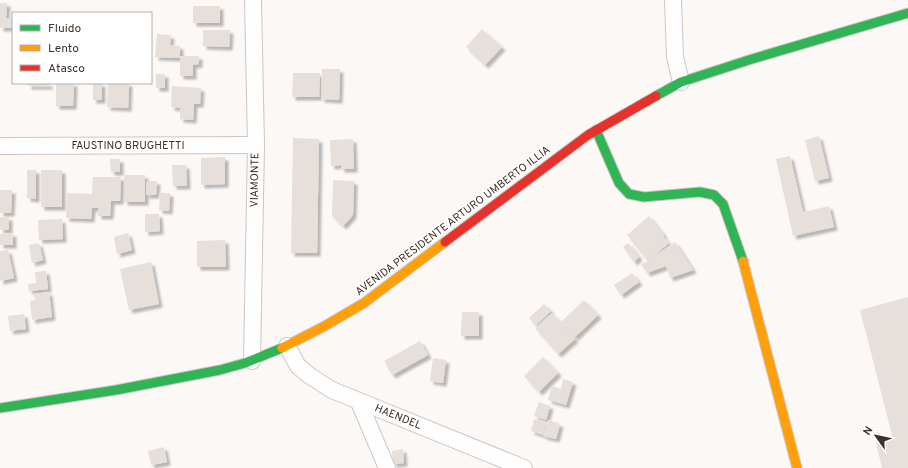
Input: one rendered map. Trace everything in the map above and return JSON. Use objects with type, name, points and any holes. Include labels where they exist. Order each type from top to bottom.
[{"type":"main road","name":"AVENIDA PRESIDENTE ARTURO UMBERTO ILLIA","points":[[0,408],[148,385],[227,368],[252,361],[287,346],[331,324],[364,303],[588,135],[681,82],[752,59],[908,13]]},
{"type":"main road","points":[[596,130],[620,183],[629,194],[644,197],[700,192],[714,195],[722,204],[741,255],[797,468]]},
{"type":"street","name":"VIAMONTE","points":[[252,361],[256,145],[253,0]]},
{"type":"street","points":[[673,0],[675,57],[681,82]]},
{"type":"street","name":"FAUSTINO BRUGHETTI","points":[[0,146],[256,145]]},
{"type":"street","name":"HAENDEL","points":[[287,346],[298,366],[310,376],[332,390],[524,468]]},
{"type":"street","points":[[359,402],[387,468]]},
{"type":"building","points":[[0,3],[7,3],[6,18],[12,18],[12,28],[0,28]]},
{"type":"building","points":[[193,6],[220,6],[220,23],[193,23]]},
{"type":"building","points":[[482,29],[502,47],[485,65],[466,47]]},
{"type":"building","points":[[203,30],[230,30],[229,47],[203,46]]},
{"type":"building","points":[[157,34],[171,35],[170,45],[180,46],[180,58],[155,57]]},
{"type":"building","points":[[180,56],[199,56],[199,64],[193,65],[193,76],[180,76]]},
{"type":"building","points":[[322,69],[340,69],[339,100],[321,99]]},
{"type":"building","points":[[293,73],[320,73],[319,97],[292,97]]},
{"type":"building","points":[[156,74],[165,74],[165,88],[156,88]]},
{"type":"building","points":[[28,84],[49,84],[49,86],[28,86]]},
{"type":"building","points":[[56,84],[74,84],[73,106],[56,106]]},
{"type":"building","points":[[93,84],[102,84],[102,100],[93,100]]},
{"type":"building","points":[[108,84],[129,84],[128,108],[107,107]]},
{"type":"building","points":[[172,86],[201,88],[200,104],[194,104],[193,120],[180,119],[180,108],[171,107]]},
{"type":"building","points":[[819,136],[829,178],[815,181],[805,140]]},
{"type":"building","points":[[293,138],[319,139],[317,253],[291,253]]},
{"type":"building","points":[[353,139],[354,169],[341,169],[341,165],[331,166],[330,140]]},
{"type":"building","points":[[790,156],[803,212],[829,206],[834,227],[793,236],[776,159]]},
{"type":"building","points":[[225,157],[225,184],[201,185],[201,158]]},
{"type":"building","points":[[110,159],[120,159],[120,172],[111,172]]},
{"type":"building","points":[[172,165],[186,165],[187,186],[173,186]]},
{"type":"building","points":[[27,170],[36,170],[36,199],[27,198]]},
{"type":"building","points":[[41,170],[62,170],[62,207],[41,207]]},
{"type":"building","points":[[124,175],[145,175],[145,202],[124,202]]},
{"type":"building","points":[[93,177],[121,177],[120,201],[111,201],[110,216],[98,216],[98,208],[92,208],[91,219],[66,218],[67,193],[92,194]]},
{"type":"building","points":[[333,180],[354,181],[353,215],[343,226],[332,216]]},
{"type":"building","points":[[147,181],[157,181],[156,195],[146,195]]},
{"type":"building","points":[[0,190],[12,190],[11,213],[0,213]]},
{"type":"building","points":[[160,193],[170,193],[169,211],[159,210]]},
{"type":"building","points":[[145,214],[159,214],[160,231],[145,232]]},
{"type":"building","points":[[649,216],[669,243],[650,259],[675,242],[693,270],[670,278],[666,266],[647,273],[641,264],[648,261],[627,235]]},
{"type":"building","points":[[0,217],[9,217],[9,230],[0,230]]},
{"type":"building","points":[[62,219],[63,239],[39,240],[38,220]]},
{"type":"building","points":[[13,233],[13,245],[0,245],[0,234]]},
{"type":"building","points":[[128,233],[132,250],[117,254],[114,237]]},
{"type":"building","points":[[225,240],[226,267],[197,267],[197,241]]},
{"type":"building","points":[[39,243],[43,260],[32,263],[29,245]]},
{"type":"building","points":[[628,243],[639,257],[634,262],[623,247]]},
{"type":"building","points":[[8,250],[14,278],[0,281],[0,251]]},
{"type":"building","points":[[151,262],[159,304],[129,310],[120,269]]},
{"type":"building","points":[[46,271],[48,289],[29,291],[28,284],[36,283],[35,272]]},
{"type":"building","points":[[632,273],[639,282],[621,295],[614,285]]},
{"type":"building","points":[[49,292],[52,317],[32,320],[30,301],[35,300],[34,294]]},
{"type":"building","points":[[908,297],[908,468],[882,468],[876,443],[893,439],[860,310]]},
{"type":"building","points":[[584,300],[598,315],[575,337],[561,322]]},
{"type":"building","points":[[544,304],[551,311],[536,325],[529,318]]},
{"type":"building","points":[[462,312],[479,312],[479,336],[461,336]]},
{"type":"building","points":[[552,313],[575,339],[558,354],[535,328]]},
{"type":"building","points":[[24,314],[26,329],[10,331],[8,316]]},
{"type":"building","points":[[420,341],[428,355],[392,375],[384,361]]},
{"type":"building","points":[[543,357],[558,373],[539,392],[524,376]]},
{"type":"building","points":[[433,358],[446,360],[443,383],[430,381]]},
{"type":"building","points":[[563,379],[573,382],[566,405],[548,400],[552,386],[561,389]]},
{"type":"building","points":[[539,402],[550,406],[546,420],[534,416]]},
{"type":"building","points":[[534,419],[546,422],[543,435],[531,431]]},
{"type":"building","points":[[548,420],[560,424],[556,439],[543,436]]},
{"type":"building","points":[[164,447],[167,462],[151,465],[148,451]]},
{"type":"building","points":[[403,449],[404,463],[393,464],[392,451]]},
{"type":"traffic: fast","points":[[656,96],[681,82],[752,59],[908,13]]},
{"type":"traffic: fast","points":[[596,130],[619,183],[629,194],[644,197],[700,192],[714,195],[723,204],[743,261]]},
{"type":"traffic: fast","points":[[0,408],[116,390],[220,370],[245,363],[282,348]]},
{"type":"traffic: slow","points":[[282,348],[323,327],[364,303],[445,242]]},
{"type":"traffic: slow","points":[[743,261],[797,468]]},
{"type":"traffic: jam","points":[[445,242],[588,135],[656,96]]}]
